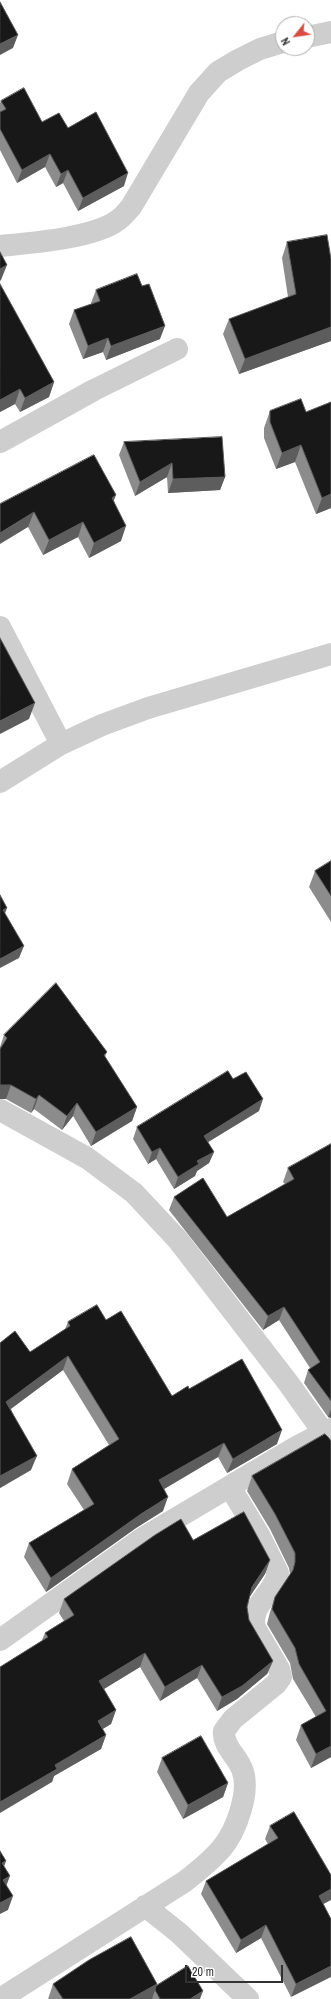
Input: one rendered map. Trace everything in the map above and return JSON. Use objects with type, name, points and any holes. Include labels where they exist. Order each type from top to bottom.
[{"type":"street","points":[[315,35],[331,32]]},
{"type":"street","points":[[0,246],[84,234],[102,228],[118,220],[131,207],[199,93],[218,72],[243,57],[275,45]]},
{"type":"street","points":[[0,442],[94,390],[177,349]]},
{"type":"street","points":[[0,627],[61,744]]},
{"type":"street","points":[[0,782],[61,744],[102,725],[148,708],[331,654]]},
{"type":"street","points":[[0,1110],[86,1158],[134,1193],[178,1240],[328,1435],[230,1487],[143,1538],[0,1640]]},
{"type":"street","points":[[0,1999],[184,1882],[222,1849],[234,1828],[241,1807],[245,1781],[241,1767],[226,1744],[223,1735],[224,1731],[233,1719],[276,1684],[281,1677],[279,1669],[253,1622],[257,1608],[270,1591],[278,1573],[259,1535],[230,1487]]},
{"type":"street","points":[[145,1906],[179,1933],[248,1999]]},
{"type":"building","points":[[0,2],[18,35],[0,44]]},
{"type":"building","points":[[24,88],[42,122],[59,113],[68,128],[96,112],[128,173],[83,198],[68,170],[61,174],[50,154],[22,170],[0,129],[0,112],[6,109],[1,101]]},
{"type":"building","points":[[327,235],[331,259],[331,327],[245,359],[229,319],[296,294],[287,242]]},
{"type":"building","points":[[0,252],[7,265],[0,269]]},
{"type":"building","points":[[137,274],[142,286],[149,284],[165,326],[111,346],[108,338],[88,346],[74,310],[100,301],[96,290]]},
{"type":"building","points":[[0,284],[54,382],[25,398],[20,389],[0,400]]},
{"type":"building","points":[[301,399],[306,412],[331,402],[331,494],[322,498],[301,445],[282,453],[270,422],[270,411]]},
{"type":"building","points":[[222,437],[225,477],[173,479],[172,463],[140,482],[124,442]]},
{"type":"building","points":[[94,455],[116,495],[112,498],[126,526],[94,543],[83,522],[49,540],[34,512],[0,533],[0,504]]},
{"type":"building","points":[[0,638],[35,703],[0,721]]},
{"type":"building","points":[[331,861],[331,896],[315,871]]},
{"type":"building","points":[[0,895],[7,908],[3,910],[24,946],[0,959]]},
{"type":"building","points":[[56,983],[107,1052],[104,1055],[137,1107],[96,1132],[77,1103],[67,1116],[39,1095],[36,1099],[11,1085],[0,1085],[0,1049],[7,1038],[4,1035]]},
{"type":"building","points":[[228,1071],[233,1079],[246,1072],[263,1099],[204,1136],[214,1152],[197,1161],[199,1164],[178,1177],[160,1148],[152,1152],[137,1127]]},
{"type":"building","points":[[331,1144],[331,1401],[308,1370],[320,1362],[284,1307],[268,1316],[174,1197],[203,1178],[227,1217],[294,1179],[288,1168]]},
{"type":"building","points":[[97,1305],[106,1320],[121,1311],[172,1396],[188,1386],[189,1389],[242,1359],[282,1430],[233,1459],[224,1443],[159,1480],[168,1497],[141,1514],[51,1578],[29,1543],[94,1504],[72,1469],[119,1439],[68,1356],[6,1402],[37,1456],[0,1476],[0,1343],[15,1331],[30,1352],[70,1326],[68,1322]]},
{"type":"building","points":[[325,1434],[331,1441],[331,1746],[316,1754],[301,1725],[326,1711],[299,1664],[295,1648],[272,1609],[275,1597],[293,1570],[295,1553],[275,1514],[252,1476]]},
{"type":"building","points":[[244,1512],[270,1560],[252,1587],[247,1607],[249,1620],[273,1661],[242,1686],[222,1697],[202,1665],[165,1687],[145,1653],[99,1681],[116,1710],[98,1721],[106,1735],[55,1765],[57,1769],[0,1802],[0,1667],[48,1637],[45,1633],[74,1615],[64,1599],[155,1535],[181,1519],[193,1540]]},
{"type":"building","points":[[201,1736],[228,1783],[188,1805],[162,1758]]},
{"type":"building","points":[[294,1812],[331,1875],[331,1889],[319,1896],[331,1919],[331,1966],[296,1984],[266,1925],[241,1940],[206,1881],[278,1838],[270,1826]]},
{"type":"building","points":[[0,1851],[6,1861],[2,1863],[10,1876],[3,1880],[13,1896],[0,1903]]},
{"type":"building","points":[[131,1937],[157,1984],[130,1999],[63,1999],[53,1984],[89,1960]]},
{"type":"building","points":[[188,1966],[203,1991],[190,1999],[160,1999],[155,1990],[156,1986]]}]
